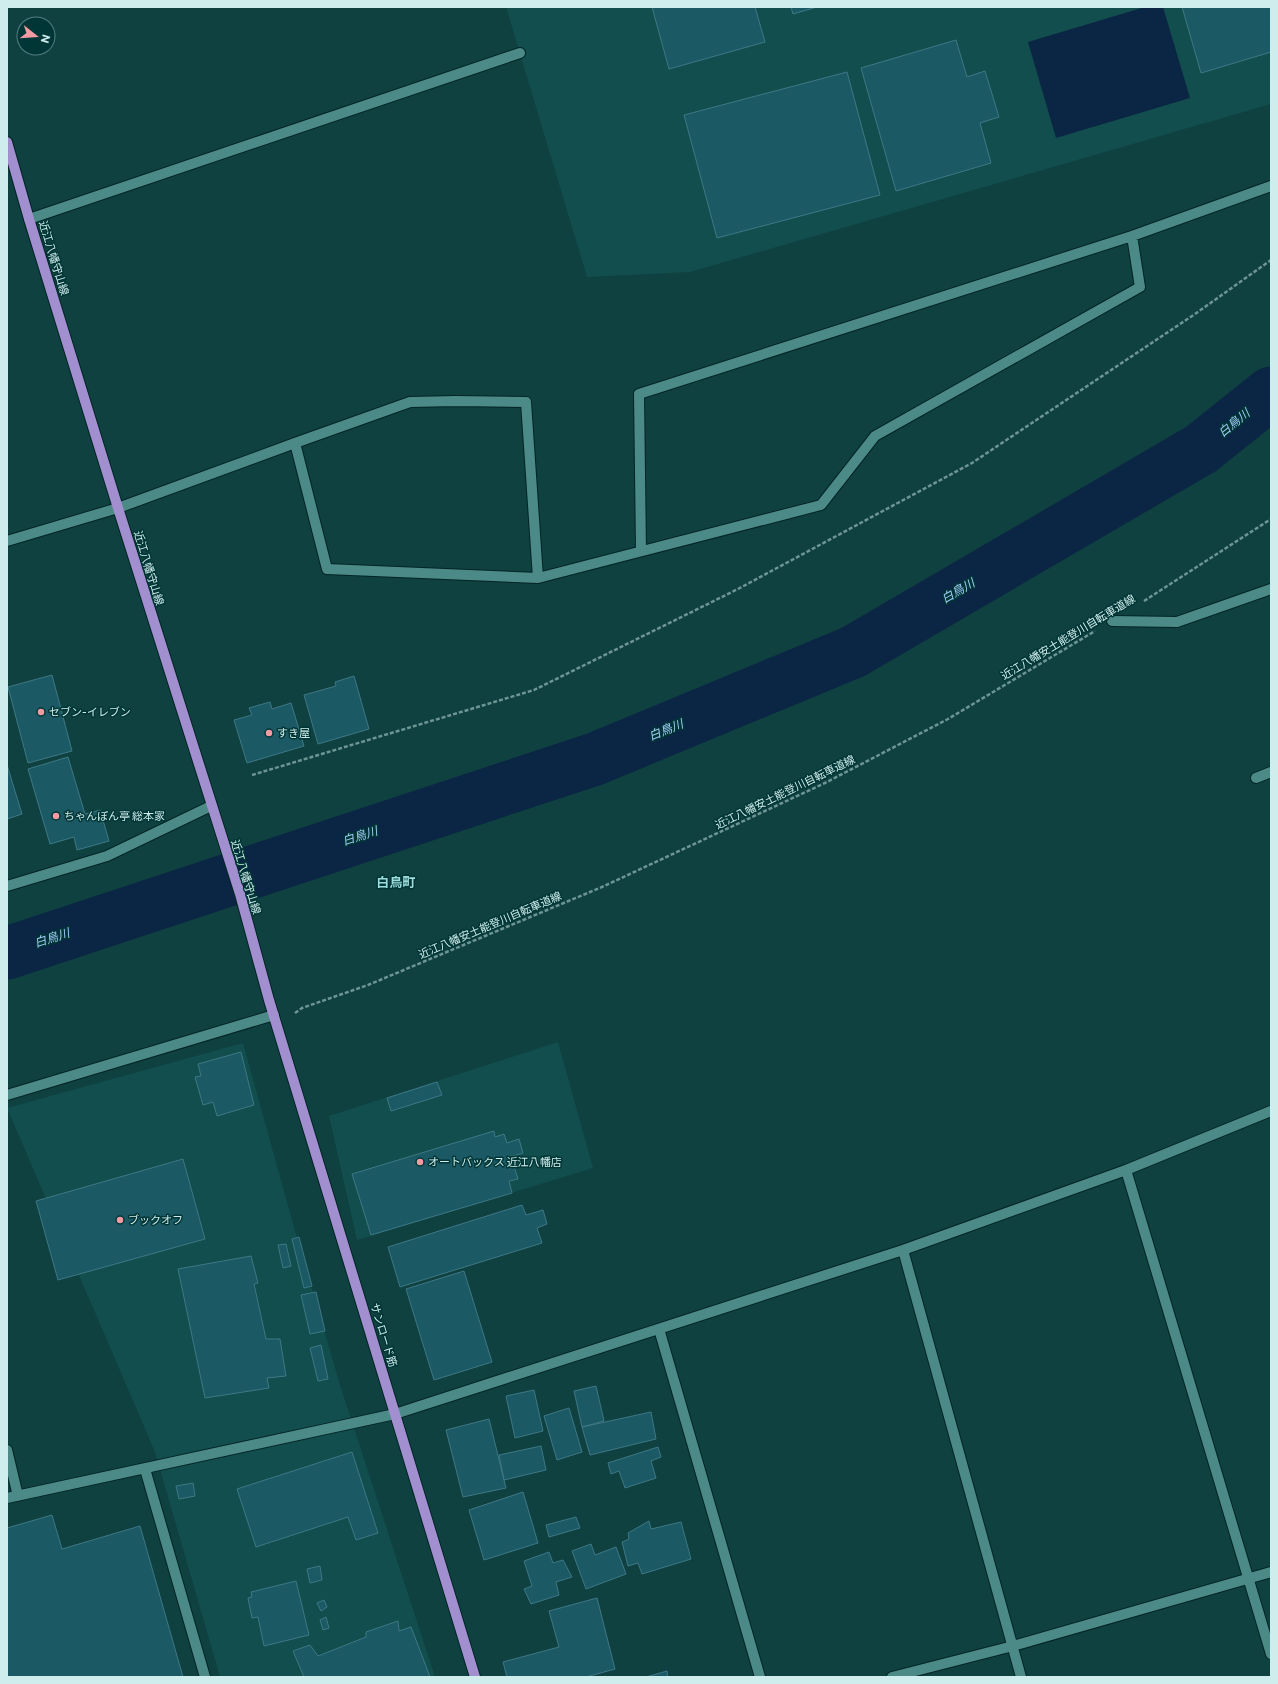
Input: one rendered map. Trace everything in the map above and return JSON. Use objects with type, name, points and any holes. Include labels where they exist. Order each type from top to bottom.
[{"type":"main road","name":"近江八幡守山線","points":[[7,142],[29,219],[118,508],[240,894],[269,1000]]},
{"type":"main road","name":"サンロード筋","points":[[269,1000],[475,1677]]},
{"type":"street","points":[[29,219],[520,53]]},
{"type":"street","points":[[641,551],[639,394],[1132,236],[1271,186]]},
{"type":"street","points":[[295,443],[326,569],[538,578],[821,505],[875,436],[1140,287],[1132,236]]},
{"type":"street","points":[[7,541],[118,508],[410,402],[526,402],[538,578]]},
{"type":"street","points":[[1112,621],[1177,622],[1271,589]]},
{"type":"street","points":[[1256,778],[1271,772]]},
{"type":"street","points":[[7,886],[107,856],[211,806]]},
{"type":"street","points":[[7,1095],[275,1018]]},
{"type":"street","points":[[7,1498],[395,1414],[903,1250],[1126,1170],[1271,1111]]},
{"type":"street","points":[[1126,1170],[1271,1654]]},
{"type":"street","points":[[903,1250],[1021,1677]]},
{"type":"street","points":[[659,1330],[760,1677]]},
{"type":"street","points":[[7,1450],[18,1496]]},
{"type":"street","points":[[144,1469],[205,1677]]},
{"type":"street","points":[[892,1677],[1013,1646],[1271,1572]]},
{"type":"path","points":[[252,775],[534,690],[738,589],[972,463],[1195,314],[1271,260]]},
{"type":"path","name":"近江八幡安土能登川自転車道線","points":[[275,1018],[292,1016],[302,1008],[368,985],[602,887],[825,783],[948,719],[1112,621],[1271,519]]},
{"type":"shaded area","points":[[506,7],[1271,7],[1271,104],[690,272],[587,277]]},
{"type":"shaded area","points":[[1145,7],[1163,7],[1190,98],[1056,138],[1028,42]]},
{"type":"shaded area","points":[[558,1042],[593,1168],[357,1240],[329,1116]]},
{"type":"shaded area","points":[[243,1043],[340,1385],[435,1677],[220,1677],[155,1452],[7,1108]]},
{"type":"building","points":[[652,7],[755,7],[765,42],[669,69]]},
{"type":"building","points":[[791,7],[817,7],[793,14]]},
{"type":"building","points":[[1182,7],[1271,7],[1271,52],[1201,73]]},
{"type":"building","points":[[956,40],[967,77],[985,71],[999,117],[980,123],[991,163],[896,191],[861,68]]},
{"type":"building","points":[[847,72],[880,195],[717,238],[684,115]]},
{"type":"building","points":[[52,675],[72,751],[28,763],[8,687]]},
{"type":"building","points":[[354,676],[369,729],[318,744],[304,695],[336,686],[335,682]]},
{"type":"building","name":"すき屋","points":[[270,702],[272,709],[291,703],[304,746],[247,763],[234,720],[252,715],[249,708]]},
{"type":"building","points":[[68,757],[85,814],[100,810],[109,841],[77,850],[74,837],[50,844],[28,769]]},
{"type":"building","points":[[7,765],[22,814],[7,819]]},
{"type":"building","points":[[241,1052],[254,1105],[217,1116],[213,1102],[203,1105],[195,1077],[201,1076],[198,1064]]},
{"type":"building","points":[[437,1082],[442,1095],[391,1111],[387,1098]]},
{"type":"building","points":[[494,1131],[495,1137],[504,1134],[507,1143],[519,1139],[523,1153],[511,1157],[518,1179],[509,1181],[512,1193],[371,1235],[352,1174]]},
{"type":"building","name":"ブックオフ","points":[[183,1159],[205,1239],[58,1280],[36,1201]]},
{"type":"building","points":[[522,1205],[526,1215],[543,1210],[547,1224],[537,1228],[542,1243],[400,1287],[388,1247]]},
{"type":"building","points":[[299,1237],[312,1286],[304,1288],[292,1239]]},
{"type":"building","points":[[286,1244],[291,1266],[283,1268],[278,1245]]},
{"type":"building","points":[[251,1256],[258,1283],[254,1284],[266,1339],[280,1339],[286,1376],[267,1378],[269,1388],[205,1398],[178,1269]]},
{"type":"building","points":[[464,1271],[492,1362],[434,1380],[406,1289]]},
{"type":"building","points":[[316,1292],[325,1331],[310,1334],[301,1295]]},
{"type":"building","points":[[321,1345],[328,1379],[318,1381],[310,1348]]},
{"type":"building","points":[[596,1386],[604,1421],[582,1427],[574,1391]]},
{"type":"building","points":[[534,1390],[543,1431],[515,1438],[506,1396]]},
{"type":"building","points":[[569,1408],[582,1452],[557,1460],[544,1416]]},
{"type":"building","points":[[651,1412],[656,1439],[590,1455],[582,1427]]},
{"type":"building","points":[[489,1419],[506,1488],[463,1497],[446,1430]]},
{"type":"building","points":[[541,1446],[546,1470],[504,1480],[499,1455]]},
{"type":"building","points":[[658,1447],[661,1457],[651,1461],[656,1478],[625,1488],[619,1471],[611,1474],[608,1463]]},
{"type":"building","points":[[352,1452],[378,1533],[356,1540],[348,1517],[256,1547],[237,1489]]},
{"type":"building","points":[[193,1483],[195,1496],[179,1499],[176,1486]]},
{"type":"building","points":[[523,1492],[538,1543],[484,1560],[469,1510]]},
{"type":"building","points":[[52,1515],[62,1549],[140,1526],[183,1677],[7,1677],[7,1528]]},
{"type":"building","points":[[576,1517],[580,1528],[549,1537],[546,1525]]},
{"type":"building","points":[[649,1521],[651,1529],[681,1522],[691,1559],[642,1574],[638,1563],[628,1566],[622,1542],[629,1539],[628,1533]]},
{"type":"building","points":[[591,1544],[595,1555],[616,1547],[626,1574],[586,1589],[572,1551]]},
{"type":"building","points":[[549,1552],[553,1563],[563,1560],[572,1577],[556,1582],[559,1595],[531,1604],[524,1589],[532,1586],[524,1561]]},
{"type":"building","points":[[320,1566],[322,1580],[310,1583],[307,1569]]},
{"type":"building","points":[[296,1581],[309,1635],[264,1646],[258,1617],[252,1618],[248,1598],[252,1597],[251,1592]]},
{"type":"building","points":[[597,1598],[615,1669],[586,1677],[507,1677],[503,1662],[559,1647],[549,1611]]},
{"type":"building","points":[[324,1600],[327,1607],[321,1611],[317,1603]]},
{"type":"building","points":[[326,1617],[329,1628],[323,1630],[320,1620]]},
{"type":"building","points":[[398,1621],[399,1631],[411,1627],[430,1677],[304,1677],[293,1651],[310,1645],[318,1656],[366,1637],[366,1632]]},
{"type":"building","points":[[667,1671],[668,1677],[646,1677]]},
{"type":"waterway","name":"白鳥川","points":[[7,953],[595,759],[853,652],[1201,449],[1271,393]]},
{"type":"place","name":"セブン-イレブン","points":[[41,712]]},
{"type":"place","name":"すき屋","points":[[269,733]]},
{"type":"place","name":"ちゃんぽん亭 総本家","points":[[56,816]]},
{"type":"place","name":"オートバックス 近江八幡店","points":[[420,1162]]},
{"type":"place","name":"ブックオフ","points":[[120,1220]]},
{"type":"district","name":"白鳥町","points":[[396,882]]}]
